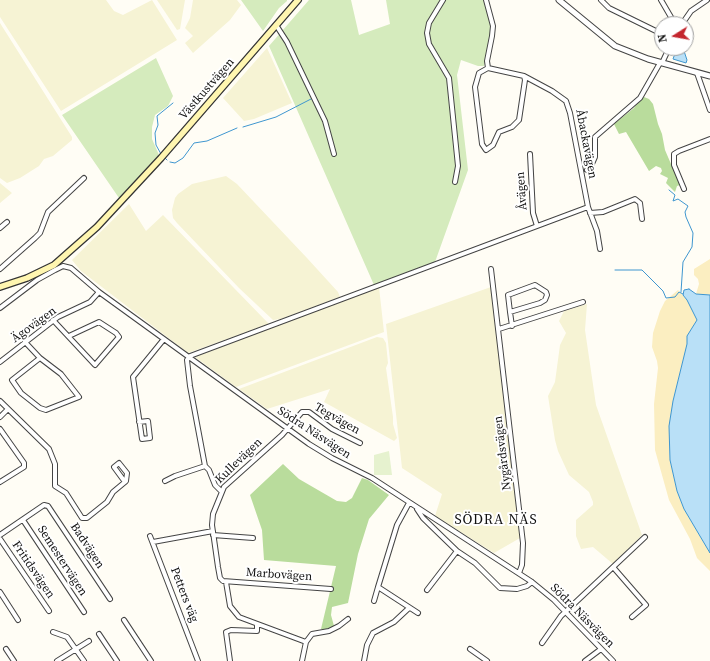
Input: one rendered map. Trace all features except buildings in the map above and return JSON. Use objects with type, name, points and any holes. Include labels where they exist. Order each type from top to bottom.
[{"type":"main road","name":"Västkustvägen","points":[[0,287],[27,278],[54,265],[97,227],[131,192],[298,0]]},
{"type":"main road","name":"Västkustvägen","points":[[0,283],[41,269],[61,255],[131,192]]},
{"type":"street","points":[[443,0],[429,23],[426,33],[429,44],[449,78],[458,166],[455,182]]},
{"type":"street","points":[[486,0],[493,26],[487,61],[488,68],[479,73],[475,87],[482,144],[486,150],[490,149],[493,145],[499,132],[512,127],[519,120],[525,80],[524,76]]},
{"type":"street","points":[[559,0],[615,46],[636,56],[709,75]]},
{"type":"street","points":[[601,0],[609,8],[654,30]]},
{"type":"street","points":[[661,0],[670,16]]},
{"type":"street","points":[[688,16],[691,11],[704,1]]},
{"type":"street","points":[[276,25],[287,42],[325,121],[334,154]]},
{"type":"street","points":[[587,170],[591,166],[595,157],[595,138],[640,98],[665,56]]},
{"type":"street","name":"Åbackavägen","points":[[488,68],[524,76],[562,97],[568,106],[588,207],[597,231],[600,249]]},
{"type":"street","points":[[697,73],[710,110]]},
{"type":"street","points":[[684,190],[674,165],[674,154],[710,140]]},
{"type":"street","name":"Åvägen","points":[[530,154],[533,214],[537,226]]},
{"type":"street","points":[[0,269],[40,233],[48,212],[84,178]]},
{"type":"street","points":[[590,213],[603,212],[634,200],[640,203],[642,218]]},
{"type":"street","points":[[221,491],[214,485],[209,470],[205,466],[190,386],[187,360],[188,357],[588,207]]},
{"type":"street","points":[[0,228],[7,222]]},
{"type":"street","name":"Södra Näsvägen","points":[[0,308],[37,280],[63,266],[73,270],[99,292],[288,429],[325,454],[372,478],[532,582],[566,612],[613,661]]},
{"type":"street","name":"Nygårdsvägen","points":[[492,269],[523,543],[522,565],[519,573]]},
{"type":"street","points":[[510,312],[540,303],[545,300],[547,295],[546,292],[535,285],[508,295],[510,312],[512,326]]},
{"type":"street","name":"Ägovägen","points":[[0,362],[53,320],[90,302],[99,292]]},
{"type":"street","points":[[499,329],[583,302]]},
{"type":"street","points":[[53,320],[95,365],[119,337],[116,333],[99,322],[69,336]]},
{"type":"street","points":[[139,422],[148,421],[150,438],[142,439],[139,422],[133,377],[164,339]]},
{"type":"street","points":[[25,342],[40,358],[61,374],[79,397],[46,410],[40,408],[21,393],[12,380],[40,358]]},
{"type":"street","points":[[0,401],[49,449],[55,464],[55,486],[66,494],[82,518],[87,518],[107,502],[113,492],[125,482]]},
{"type":"street","points":[[0,417],[8,409]]},
{"type":"street","name":"Tegvägen","points":[[288,429],[302,412],[308,412],[332,429],[360,443]]},
{"type":"street","points":[[0,429],[24,463],[24,466],[0,482]]},
{"type":"street","name":"Kullevägen","points":[[288,429],[221,491],[213,514],[213,533],[219,574],[222,580],[226,582],[230,606],[233,610],[242,618],[306,642]]},
{"type":"street","points":[[165,481],[205,466]]},
{"type":"street","points":[[374,601],[395,530],[409,503]]},
{"type":"street","name":"Badvägen","points":[[23,520],[46,505],[52,510],[110,599]]},
{"type":"street","points":[[417,508],[423,518],[457,551],[475,563],[500,588],[517,589],[527,586],[532,582]]},
{"type":"street","points":[[0,535],[23,520]]},
{"type":"street","name":"Semestervägen","points":[[23,520],[84,612]]},
{"type":"street","points":[[152,542],[213,533],[253,538]]},
{"type":"street","name":"Petters väg","points":[[150,536],[198,661]]},
{"type":"street","points":[[542,643],[552,627],[566,612],[645,537]]},
{"type":"street","name":"Fritidsvägen","points":[[0,539],[48,612]]},
{"type":"street","points":[[428,590],[457,551]]},
{"type":"street","points":[[613,567],[646,605],[632,617]]},
{"type":"street","name":"Marbovägen","points":[[226,582],[331,589]]},
{"type":"street","points":[[378,587],[418,613]]},
{"type":"street","points":[[0,592],[18,620]]},
{"type":"street","points":[[364,661],[367,645],[373,634],[394,622],[409,608]]},
{"type":"street","points":[[302,661],[306,642],[312,634],[325,632],[339,626],[348,619]]},
{"type":"street","points":[[124,620],[151,661]]},
{"type":"street","points":[[230,661],[226,632],[231,630],[257,631],[256,624]]},
{"type":"street","points":[[52,632],[64,635],[84,661]]},
{"type":"street","points":[[99,634],[117,661]]},
{"type":"street","points":[[57,661],[89,640]]},
{"type":"street","points":[[470,649],[487,661]]},
{"type":"street","points":[[584,661],[601,649]]},
{"type":"street","points":[[6,650],[14,661]]},
{"type":"shaded area","points":[[0,0],[106,0],[114,11],[123,15],[152,0],[177,40],[61,111],[0,17]]},
{"type":"shaded area","points":[[157,0],[185,0],[180,29],[177,30]]},
{"type":"shaded area","points":[[193,0],[237,0],[241,5],[230,20],[193,53],[185,43],[193,36],[185,28],[190,18]]},
{"type":"shaded area","points":[[0,23],[72,137],[72,140],[53,156],[44,159],[39,166],[20,178],[7,183],[0,178]]},
{"type":"shaded area","points":[[267,48],[292,103],[254,119],[244,121],[223,98]]},
{"type":"shaded area","points":[[226,176],[237,184],[307,258],[338,292],[340,297],[281,319],[273,320],[239,288],[177,223],[173,218],[172,210],[175,198],[178,194],[192,184]]},
{"type":"shaded area","points":[[0,183],[12,193],[0,203]]},
{"type":"shaded area","points":[[129,204],[146,231],[163,215],[269,324],[188,353],[81,271],[72,260]]},
{"type":"shaded area","points":[[379,287],[384,332],[236,387],[195,357]]},
{"type":"shaded area","points":[[491,287],[520,538],[494,553],[435,516],[442,494],[402,468],[386,324]]},
{"type":"shaded area","points":[[587,304],[585,330],[596,405],[642,535],[613,564],[593,547],[581,549],[576,536],[576,520],[593,505],[593,502],[589,492],[569,475],[558,451],[548,396],[555,382],[560,345],[566,333],[559,321],[564,311]]},
{"type":"shaded area","points":[[377,337],[383,338],[386,343],[388,363],[386,368],[393,424],[397,438],[394,441],[324,402],[330,389],[267,409],[239,389]]},
{"type":"green space","points":[[241,0],[287,1],[279,8],[263,31]]},
{"type":"green space","points":[[309,0],[351,0],[359,35],[390,24],[386,0],[485,0],[491,25],[492,35],[484,66],[478,66],[461,60],[457,75],[468,170],[435,262],[374,285],[269,46]]},
{"type":"green space","points":[[156,58],[173,96],[168,106],[155,115],[152,127],[152,139],[159,155],[119,198],[62,115]]},
{"type":"green space","points":[[644,97],[649,99],[653,104],[665,150],[680,185],[677,186],[675,192],[666,183],[668,178],[660,174],[662,171],[661,168],[656,166],[649,171],[626,132],[619,134],[614,124],[634,108],[640,99]]},
{"type":"green space","points":[[389,451],[392,475],[374,475],[374,455]]},
{"type":"green space","points":[[283,464],[299,479],[337,501],[346,502],[352,498],[362,478],[368,480],[389,495],[369,519],[358,554],[348,603],[332,607],[331,615],[334,626],[327,629],[321,629],[336,566],[264,560],[262,530],[250,495]]},
{"type":"sand","points":[[710,259],[710,295],[696,294],[699,284],[698,279],[694,275],[694,269]]},
{"type":"sand","points":[[678,290],[687,300],[697,320],[687,336],[687,344],[673,401],[669,441],[670,460],[677,491],[684,509],[710,553],[710,571],[697,558],[690,539],[669,500],[655,450],[654,404],[658,368],[652,347],[653,333],[665,301]]},
{"type":"water","points":[[674,56],[686,56],[687,60],[686,63],[673,59]]},
{"type":"water","points":[[689,289],[696,294],[710,295],[710,553],[684,509],[677,491],[670,460],[669,426],[673,401],[687,344],[687,336],[697,320],[683,295],[684,290]]},
{"type":"waterway","points":[[243,127],[276,117],[311,99]]},
{"type":"waterway","points":[[161,154],[156,145],[155,133],[158,125],[157,116],[173,103]]},
{"type":"waterway","points":[[170,162],[175,163],[183,158],[194,143],[207,141],[237,128]]},
{"type":"waterway","points":[[669,190],[675,195],[673,201],[678,199],[688,206],[685,212],[693,233],[692,247],[683,262],[681,292]]},
{"type":"waterway","points":[[615,270],[642,270],[663,291],[666,298],[675,297],[679,292],[683,294]]},
{"type":"district","name":"SÖDRA NÄS","points":[[496,520]]}]
